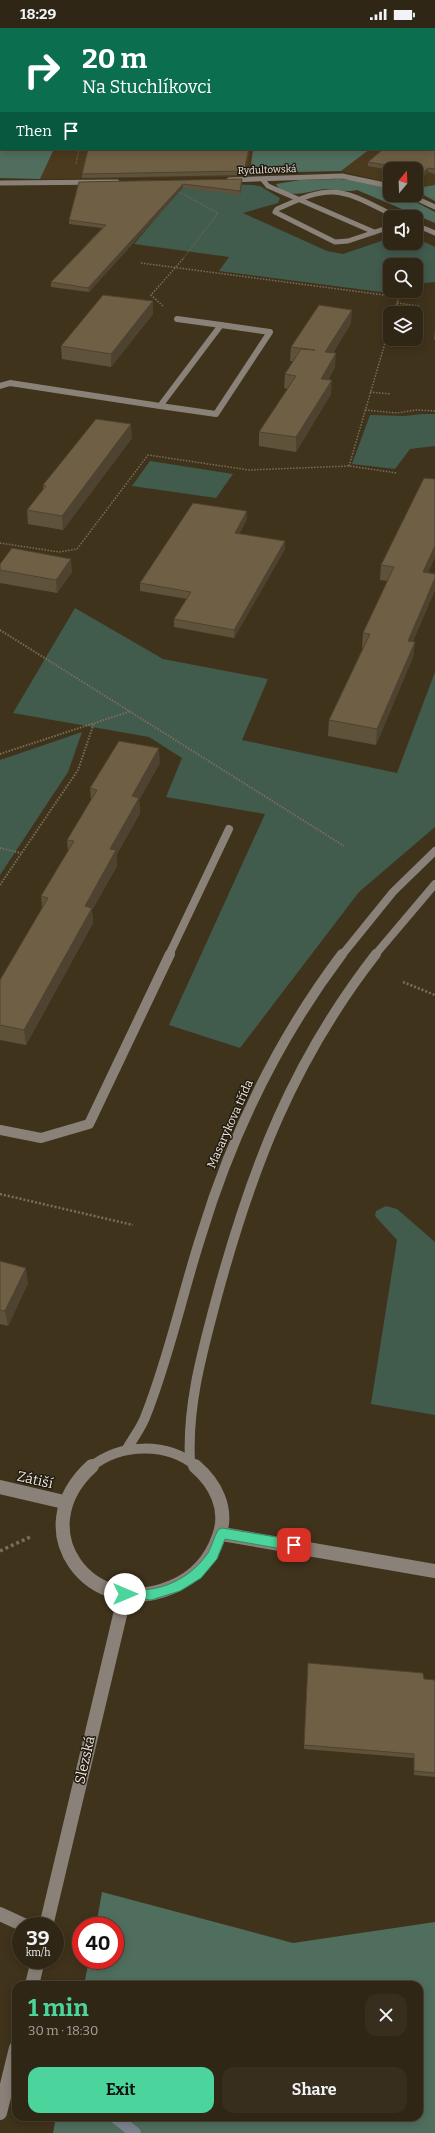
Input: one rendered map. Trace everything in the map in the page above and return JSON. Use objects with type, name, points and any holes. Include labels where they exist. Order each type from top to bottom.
[{"type":"street","name":"Rydultowská","points":[[224,180],[263,180],[342,176],[383,185]]},
{"type":"street","points":[[263,180],[268,186],[374,232]]},
{"type":"street","points":[[0,182],[123,182]]},
{"type":"street","points":[[383,211],[344,194],[334,192],[299,200],[277,209],[275,212],[280,216],[335,242],[348,241],[383,229]]},
{"type":"street","points":[[423,202],[435,208]]},
{"type":"street","points":[[423,228],[435,233]]},
{"type":"street","points":[[0,386],[10,383],[216,414],[270,332],[177,319]]},
{"type":"street","points":[[160,406],[222,325]]},
{"type":"street","points":[[0,1130],[41,1138],[89,1124],[229,829]]},
{"type":"street","name":"Masarykova třída","points":[[127,1449],[137,1433],[148,1409],[222,1175],[248,1112],[273,1061],[308,1002],[339,958],[377,910],[435,851]]},
{"type":"street","points":[[190,1461],[188,1442],[193,1395],[207,1336],[243,1210],[280,1109],[320,1035],[352,985],[404,918],[435,884]]},
{"type":"street","points":[[127,1449],[154,1449],[174,1454],[190,1461],[204,1473],[218,1494],[223,1513],[222,1534],[213,1555],[197,1574],[170,1589],[151,1594],[125,1594],[100,1586],[79,1570],[66,1550],[60,1526],[64,1502],[74,1482],[90,1466],[110,1454],[127,1449]]},
{"type":"street","name":"Zátiší","points":[[0,1487],[64,1502]]},
{"type":"street","points":[[222,1534],[435,1570]]},
{"type":"street","name":"Slezská","points":[[48,1917],[125,1594]]},
{"type":"street","points":[[0,1914],[12,1920]]},
{"type":"street","points":[[33,1981],[36,1969]]},
{"type":"street","points":[[0,2113],[12,2064]]},
{"type":"path","points":[[174,189],[218,214],[176,268],[151,295],[177,319]]},
{"type":"path","points":[[141,263],[399,297],[396,306]]},
{"type":"path","points":[[397,303],[419,306]]},
{"type":"path","points":[[349,466],[384,346]]},
{"type":"path","points":[[370,392],[391,394]]},
{"type":"path","points":[[365,410],[397,413],[416,410],[435,411]]},
{"type":"path","points":[[0,543],[59,552],[77,549],[148,455],[249,470],[349,466],[397,473]]},
{"type":"path","points":[[0,630],[344,846]]},
{"type":"path","points":[[0,754],[131,711]]},
{"type":"path","points":[[0,885],[78,770],[94,723]]},
{"type":"path","points":[[0,848],[21,853]]},
{"type":"path","points":[[403,982],[435,995]]},
{"type":"path","points":[[0,1194],[133,1225]]},
{"type":"path","points":[[0,1551],[30,1537]]},
{"type":"shaded area","points":[[54,150],[253,150],[250,173],[247,177],[40,179]]},
{"type":"shaded area","points":[[369,150],[435,150],[435,185],[423,187],[423,162],[383,162],[383,181],[341,171]]},
{"type":"green space","points":[[0,150],[54,150],[40,179],[0,178]]},
{"type":"green space","points":[[253,150],[369,150],[341,171],[250,173]]},
{"type":"green space","points":[[339,179],[371,183],[383,187],[383,201],[357,190],[345,191],[326,189],[292,194],[286,193],[276,184],[300,180]]},
{"type":"green space","points":[[186,183],[253,185],[260,186],[280,198],[278,203],[243,213],[327,251],[343,254],[383,240],[383,250],[423,250],[423,241],[435,247],[435,282],[423,284],[423,258],[383,258],[383,292],[219,271],[229,257],[134,244]]},
{"type":"green space","points":[[435,185],[435,201],[423,195],[423,187]]},
{"type":"green space","points":[[385,202],[416,202],[435,212],[435,223],[423,218],[423,210],[404,210]]},
{"type":"green space","points":[[435,414],[435,446],[410,449],[395,469],[352,464],[370,415],[404,416]]},
{"type":"green space","points":[[150,461],[233,474],[216,498],[132,486]]},
{"type":"green space","points":[[75,608],[163,659],[268,679],[242,740],[397,773],[435,672],[435,827],[359,892],[240,1048],[169,1025],[265,814],[166,797],[182,758],[149,737],[13,713]]},
{"type":"green space","points":[[82,732],[68,772],[0,875],[0,760]]},
{"type":"green space","points":[[386,1206],[397,1209],[435,1242],[435,1415],[371,1404],[397,1240],[375,1216],[376,1211]]},
{"type":"green space","points":[[102,1892],[293,1943],[435,1922],[435,2133],[53,2133],[55,2121],[423,2121],[423,1981],[85,1981],[87,1969],[124,1969],[124,1917],[98,1917]]},
{"type":"building","points":[[88,150],[249,150],[244,171],[82,174]]},
{"type":"building","points":[[382,150],[435,150],[435,169],[428,168],[423,171],[423,162],[383,162],[383,164],[368,162]]},
{"type":"building","points":[[242,179],[240,191],[183,184],[88,288],[51,282],[106,225],[69,220],[79,182]]},
{"type":"building","points":[[103,295],[153,301],[111,354],[61,346]]},
{"type":"building","points":[[319,305],[352,310],[325,352],[336,353],[321,379],[332,380],[296,437],[259,432],[296,376],[285,374],[301,349],[315,350],[291,347]]},
{"type":"building","points":[[96,419],[131,424],[62,516],[27,510],[46,486],[43,485]]},
{"type":"building","points":[[424,478],[435,479],[435,546],[423,572],[435,574],[435,578],[408,641],[415,642],[377,729],[329,720],[370,634],[363,633],[394,567],[381,565]]},
{"type":"building","points":[[193,503],[247,511],[235,533],[285,541],[234,630],[174,619],[191,592],[140,583]]},
{"type":"building","points":[[12,548],[71,559],[56,580],[0,570],[0,564]]},
{"type":"building","points":[[119,741],[159,748],[132,796],[139,798],[110,849],[116,850],[85,906],[92,908],[24,1030],[0,1025],[0,980],[48,898],[41,896],[74,841],[67,840],[97,790],[90,788]]},
{"type":"building","points":[[0,1261],[26,1268],[5,1311],[0,1310]]},
{"type":"building","points":[[308,1663],[423,1673],[424,1679],[435,1680],[435,1773],[414,1771],[414,1754],[304,1745]]},
{"type":"waterway","points":[[120,2121],[135,2133]]},
{"type":"route","points":[[125,1594],[151,1594],[176,1587],[197,1574],[213,1555],[222,1534],[294,1545]]}]
